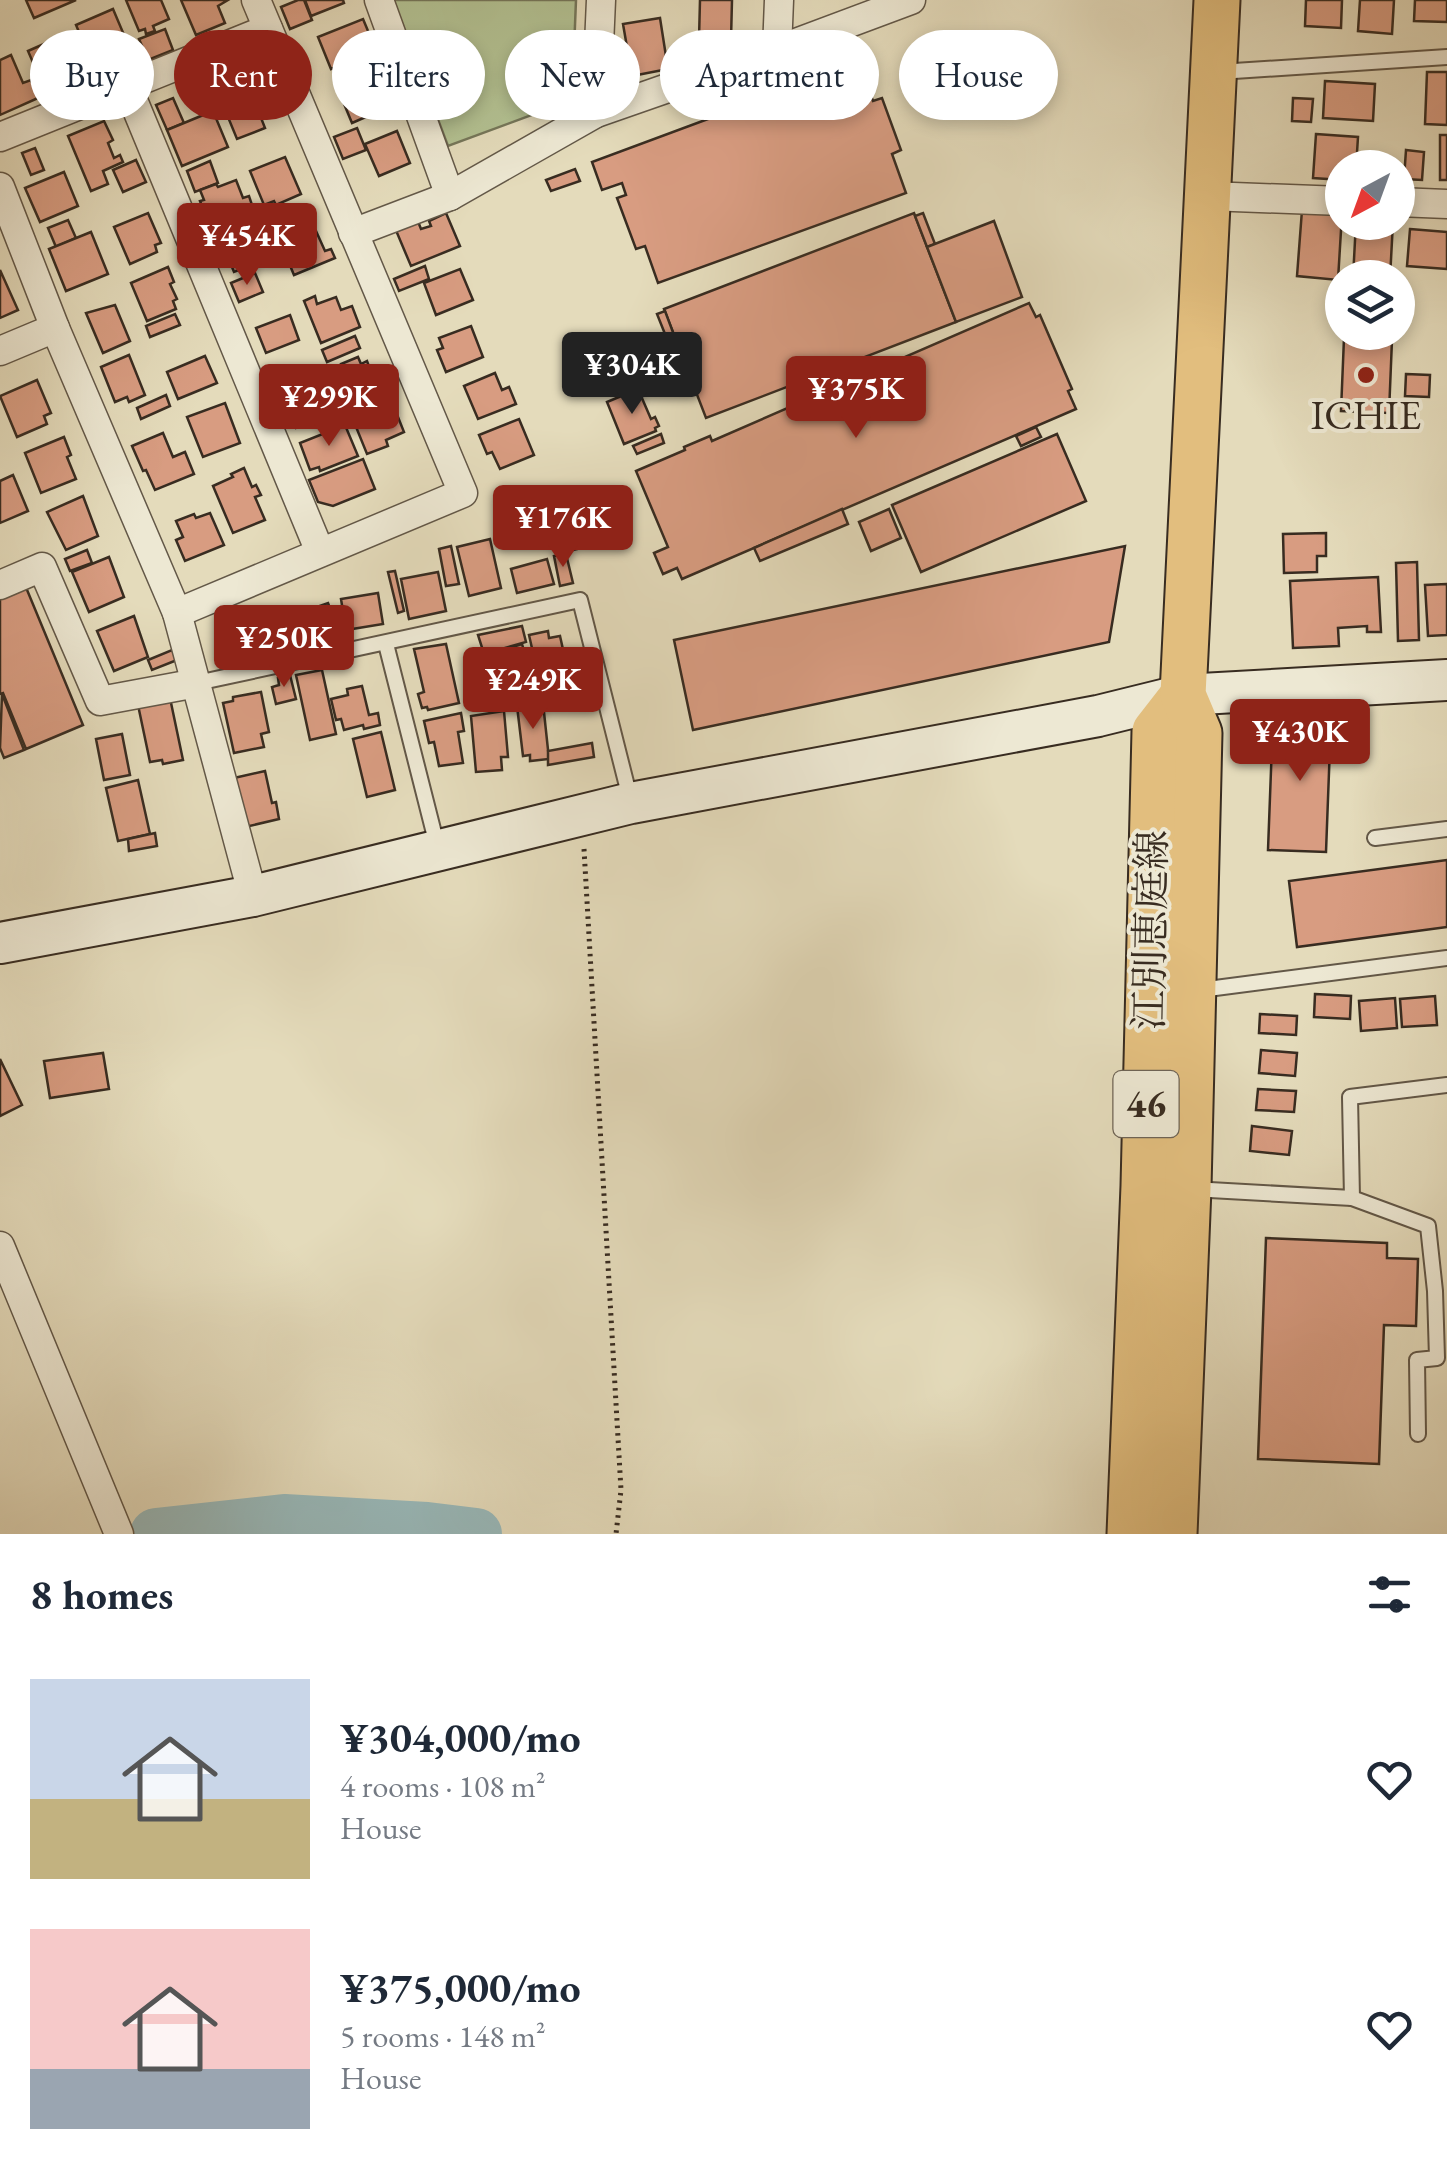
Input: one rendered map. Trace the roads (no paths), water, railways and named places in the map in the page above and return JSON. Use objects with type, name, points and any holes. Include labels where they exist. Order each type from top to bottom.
[{"type":"main road","name":"江別恵庭線","points":[[1166,1187],[1192,990],[1199,733],[1183,696],[1217,0]]},
{"type":"main road","name":"江別恵庭線","points":[[1152,1529],[1166,1187],[1155,731],[1183,696]]},
{"type":"street","points":[[178,613],[463,493],[256,0]]},
{"type":"street","points":[[379,0],[450,196]]},
{"type":"street","points":[[600,30],[601,0]]},
{"type":"street","points":[[778,30],[780,0]]},
{"type":"street","points":[[830,30],[912,0]]},
{"type":"street","points":[[154,77],[268,29]]},
{"type":"street","points":[[0,137],[44,120]]},
{"type":"street","points":[[141,120],[320,552]]},
{"type":"street","points":[[353,234],[450,196],[584,120]]},
{"type":"street","points":[[0,187],[55,328],[178,613],[254,896]]},
{"type":"street","points":[[1208,196],[1325,199]]},
{"type":"street","points":[[1415,203],[1447,204]]},
{"type":"street","points":[[0,351],[55,328]]},
{"type":"street","points":[[0,585],[42,567],[100,701],[198,683]]},
{"type":"street","points":[[0,943],[254,896],[631,802],[1078,720],[1183,696],[1447,680]]},
{"type":"street","points":[[0,1246],[120,1534]]},
{"type":"lane","points":[[1213,72],[1447,57]]},
{"type":"lane","points":[[198,683],[580,600],[631,802]]},
{"type":"lane","points":[[386,644],[438,850]]},
{"type":"lane","points":[[1376,838],[1447,829]]},
{"type":"lane","points":[[1192,990],[1447,958]]},
{"type":"lane","points":[[1352,1198],[1350,1097],[1447,1085]]},
{"type":"lane","points":[[1166,1187],[1352,1198],[1428,1226],[1438,1358],[1417,1360],[1418,1434]]},
{"type":"waterway","points":[[156,1534],[284,1520],[476,1534]]},
{"type":"place","name":"ICHIE","points":[[1366,375]]}]
